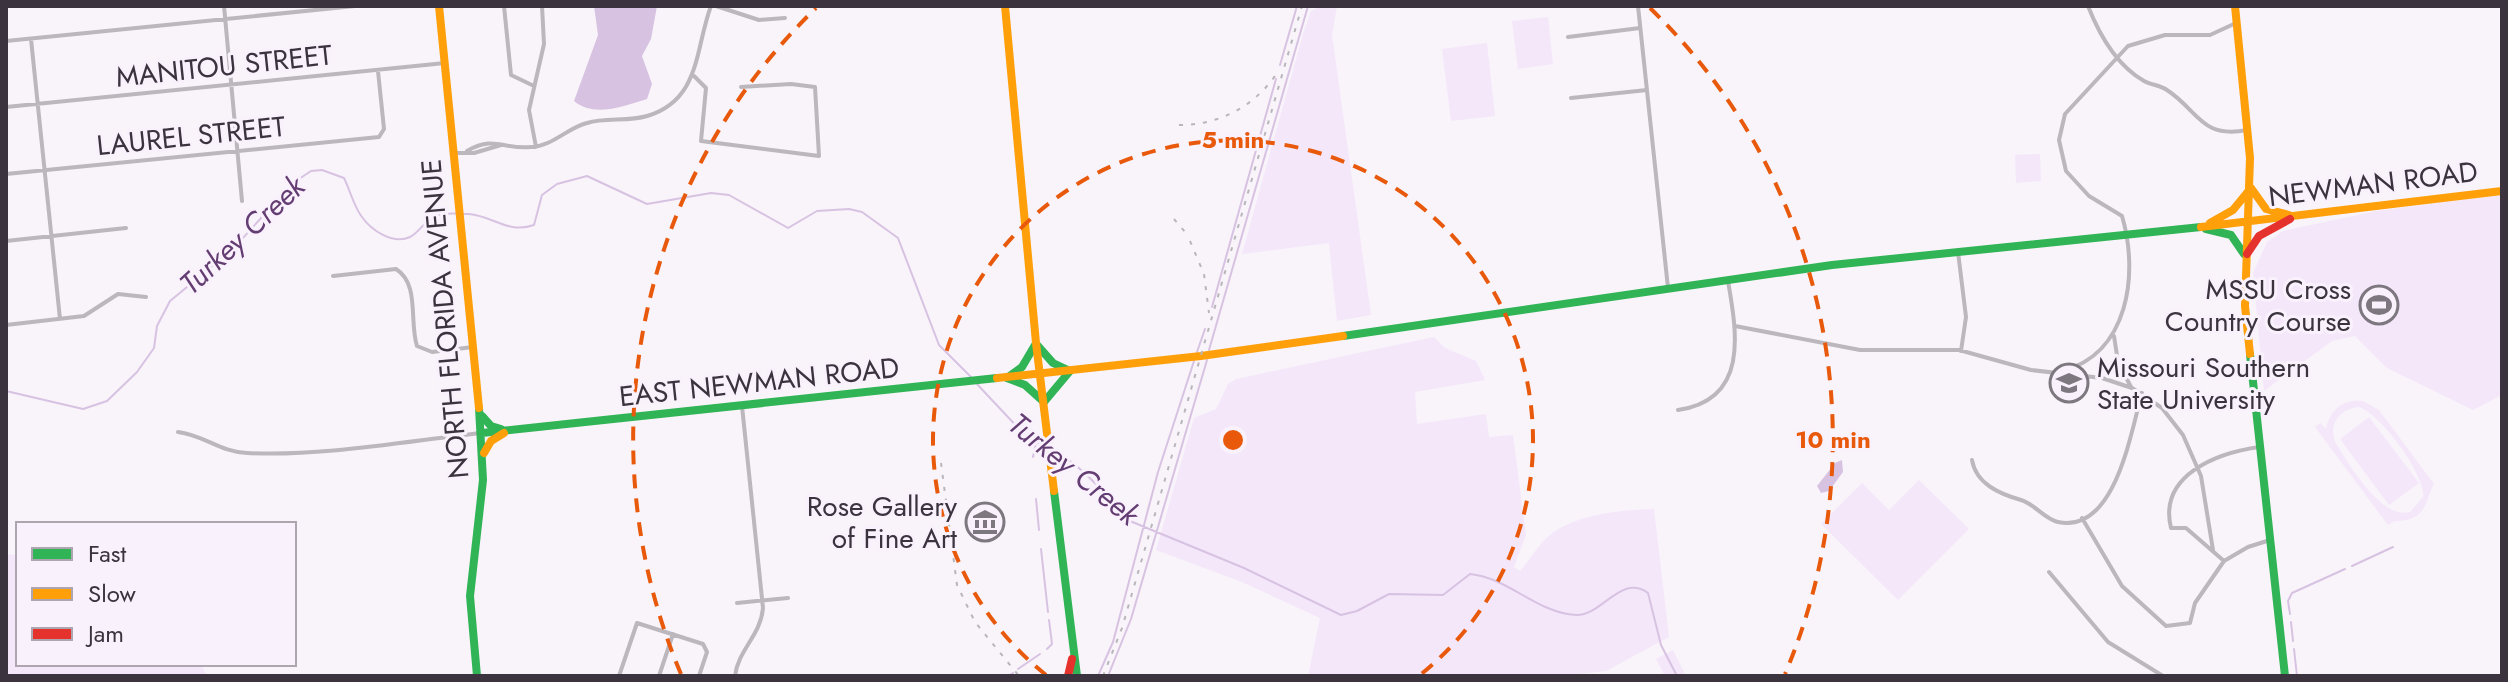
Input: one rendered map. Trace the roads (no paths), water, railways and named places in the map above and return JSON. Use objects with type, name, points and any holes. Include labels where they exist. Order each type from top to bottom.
[{"type":"main road","name":"NORTH FLORIDA AVENUE","points":[[439,6],[482,433],[483,456],[470,596],[477,676]]},
{"type":"main road","points":[[1005,6],[1036,343],[1077,676]]},
{"type":"main road","points":[[2235,6],[2251,188],[2245,257],[2245,306],[2285,676]]},
{"type":"main road","points":[[2251,188],[2266,209],[2295,217]]},
{"type":"main road","points":[[2195,227],[2227,215],[2251,188]]},
{"type":"main road","name":"NEWMAN ROAD","points":[[1668,288],[2502,191]]},
{"type":"main road","points":[[2245,257],[2259,236],[2295,217]]},
{"type":"main road","points":[[2195,227],[2231,235],[2245,257]]},
{"type":"main road","name":"EAST NEWMAN ROAD","points":[[482,433],[1070,371],[1313,341],[1668,288]]},
{"type":"main road","points":[[1036,343],[1053,363],[1070,371],[1044,402]]},
{"type":"main road","points":[[1002,378],[1022,367],[1036,343]]},
{"type":"main road","points":[[1002,378],[1025,385],[1044,402]]},
{"type":"main road","points":[[480,412],[493,427],[513,430]]},
{"type":"main road","points":[[483,456],[493,439],[513,430]]},
{"type":"main road","points":[[1068,676],[1073,657]]},
{"type":"street","points":[[224,6],[242,201]]},
{"type":"street","points":[[6,41],[355,6]]},
{"type":"street","points":[[504,6],[511,75],[534,86]]},
{"type":"street","points":[[536,147],[529,117],[544,44],[542,6]]},
{"type":"street","points":[[453,153],[467,151],[484,142],[536,147],[585,123],[650,116],[669,105],[694,76],[713,6],[759,20],[785,18]]},
{"type":"street","points":[[1638,6],[1668,288]]},
{"type":"street","points":[[2088,6],[2099,34],[2116,56],[2143,81],[2170,92],[2210,129],[2231,133],[2247,130]]},
{"type":"street","points":[[2132,388],[2118,362],[2114,333],[2130,281],[2120,213],[2089,196],[2072,180],[2063,163],[2059,140],[2062,123],[2072,104],[2128,46],[2152,37],[2210,35],[2236,23]]},
{"type":"street","points":[[1568,37],[1640,28]]},
{"type":"street","points":[[31,38],[60,319]]},
{"type":"street","name":"MANITOU STREET","points":[[6,107],[445,63]]},
{"type":"street","name":"LAUREL STREET","points":[[6,174],[379,137],[384,129],[378,71]]},
{"type":"street","points":[[694,76],[706,88],[701,141],[819,156],[815,87],[791,84],[741,87]]},
{"type":"street","points":[[1571,98],[1647,90]]},
{"type":"street","points":[[6,241],[126,228]]},
{"type":"street","points":[[1958,252],[1966,317],[1961,351]]},
{"type":"street","points":[[333,276],[396,269],[404,274],[410,288],[417,346],[432,352],[474,347]]},
{"type":"street","points":[[1678,410],[1706,402],[1730,375],[1737,342],[1728,279]]},
{"type":"street","points":[[6,325],[84,316],[118,294],[146,297]]},
{"type":"street","points":[[1735,326],[1860,350],[1961,351],[2031,370],[2100,378],[2132,388],[2171,416],[2198,467],[2213,550]]},
{"type":"street","points":[[2057,372],[2090,358],[2114,333]]},
{"type":"street","points":[[1972,460],[1979,478],[2001,495],[2030,503],[2053,521],[2066,523],[2082,518],[2098,507],[2119,473],[2132,440],[2142,393]]},
{"type":"street","points":[[735,676],[741,655],[760,626],[763,601],[742,406]]},
{"type":"street","points":[[178,432],[196,434],[228,451],[274,453],[482,433]]},
{"type":"street","points":[[2224,561],[2186,528],[2171,528],[2169,520],[2173,492],[2198,467],[2227,454],[2259,447]]},
{"type":"street","points":[[2082,518],[2122,586],[2166,626],[2190,623],[2195,603],[2224,561],[2248,547],[2270,540]]},
{"type":"street","points":[[2049,572],[2108,642],[2163,676]]},
{"type":"street","points":[[737,603],[788,598]]},
{"type":"street","points":[[619,676],[637,623],[706,646],[699,676]]},
{"type":"street","points":[[659,676],[673,634]]},
{"type":"waterway","points":[[1280,65],[1297,6]]},
{"type":"waterway","points":[[1209,350],[1308,6]]},
{"type":"waterway","points":[[1212,307],[1276,79]]},
{"type":"waterway","name":"Turkey Creek","points":[[6,391],[83,409],[107,401],[137,372],[154,348],[157,326],[170,301],[232,250],[293,183],[311,171],[322,170],[344,178],[366,222],[383,235],[397,239],[410,237],[430,219],[446,214],[478,215],[508,226],[534,225],[542,195],[557,184],[587,176],[647,204],[711,193],[729,195],[788,228],[817,211],[849,209],[862,212],[898,238],[939,345],[972,378]]},
{"type":"waterway","points":[[1197,352],[1205,329]]},
{"type":"waterway","points":[[1108,676],[1131,619],[1207,360]]},
{"type":"waterway","points":[[1098,676],[1113,642],[1158,472],[1194,361]]},
{"type":"waterway","name":"Turkey Creek","points":[[976,383],[1021,431],[1044,447]]},
{"type":"waterway","points":[[1033,457],[1036,443]]},
{"type":"waterway","name":"Turkey Creek","points":[[1054,451],[1087,475],[1118,512],[1130,521],[1244,568],[1341,615],[1357,611],[1389,594],[1443,595],[1470,574],[1498,582],[1548,608],[1576,615],[1585,614],[1620,591],[1638,588],[1648,593],[1661,645],[1677,676]]},
{"type":"waterway","points":[[1036,499],[1039,530]]},
{"type":"waterway","points":[[2352,566],[2393,547]]},
{"type":"waterway","points":[[1041,549],[1048,612]]},
{"type":"waterway","points":[[2290,614],[2288,601],[2292,593],[2345,569]]},
{"type":"waterway","points":[[1047,649],[1052,644],[1049,620]]},
{"type":"waterway","points":[[2291,622],[2293,641]]},
{"type":"waterway","points":[[2294,649],[2297,676]]},
{"type":"waterway","points":[[1018,669],[1040,654]]},
{"type":"waterway","points":[[1008,676],[1013,673]]},
{"type":"railway","points":[[1103,676],[1122,628],[1302,6]]},
{"type":"railway","points":[[1179,125],[1209,121],[1236,111],[1260,93],[1279,70]]},
{"type":"railway","points":[[1174,219],[1185,232]]},
{"type":"railway","points":[[1190,241],[1204,274],[1209,313]]},
{"type":"railway","points":[[941,463],[957,585],[975,622],[1019,676]]},
{"type":"place","name":"MSSU Cross Country Course","points":[[2379,305]]},
{"type":"place","name":"Missouri Southern State University","points":[[2069,383]]},
{"type":"place","name":"Rose Gallery of Fine Art","points":[[985,522]]}]
